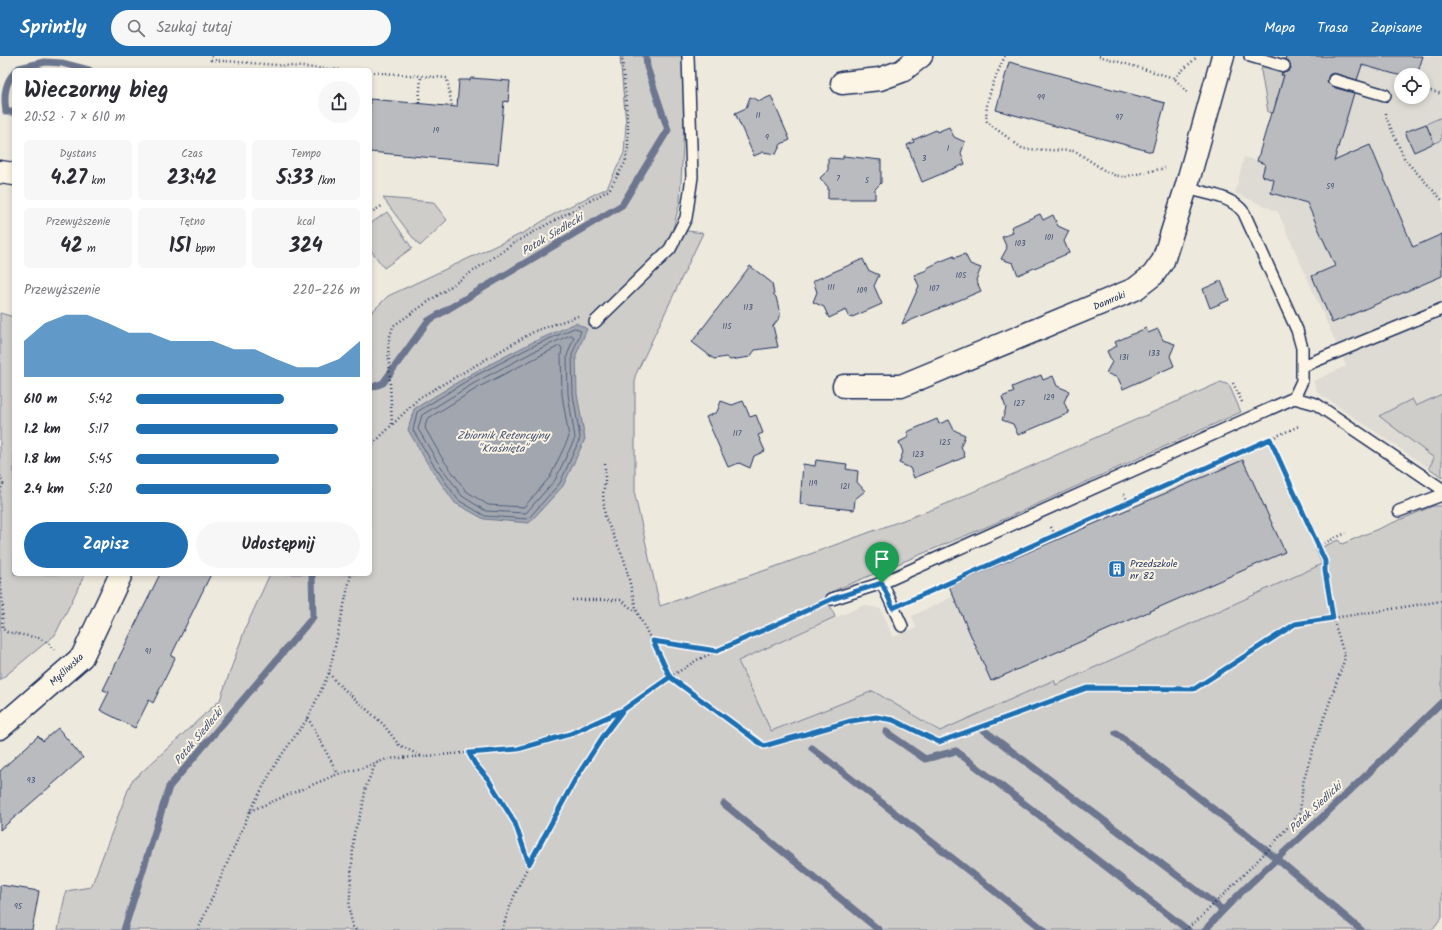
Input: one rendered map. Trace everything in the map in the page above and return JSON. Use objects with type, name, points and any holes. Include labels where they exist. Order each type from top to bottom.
[{"type":"street","points":[[842,83],[880,79],[902,71],[921,56]]},
{"type":"street","name":"Damroki","points":[[844,386],[901,386],[1135,289],[1153,276],[1163,261],[1186,188],[1223,56]]},
{"type":"street","points":[[0,172],[12,174]]},
{"type":"street","name":"Myśliwska","points":[[0,728],[82,657],[121,576]]},
{"type":"lane","points":[[595,322],[670,249],[686,218],[692,177],[688,56]]},
{"type":"lane","points":[[1250,56],[1284,66]]},
{"type":"lane","points":[[1334,80],[1385,95]]},
{"type":"lane","points":[[1186,188],[1226,200],[1240,207],[1297,330],[1302,348],[1303,366],[1302,381],[1294,398]]},
{"type":"lane","points":[[1303,366],[1442,309]]},
{"type":"lane","points":[[832,599],[882,583],[1294,398],[1316,404],[1442,489]]},
{"type":"lane","points":[[1399,511],[1442,495]]},
{"type":"lane","points":[[882,583],[902,626]]},
{"type":"path","points":[[212,56],[211,60],[316,68]]},
{"type":"path","points":[[392,424],[388,343],[393,326],[514,243],[609,190],[625,163],[628,148],[628,127],[622,56]]},
{"type":"path","points":[[1005,56],[991,86],[986,117],[988,122],[1019,146],[1030,150],[1075,150],[1107,172],[1123,177],[1165,168]]},
{"type":"path","points":[[1099,56],[1174,78],[1187,92]]},
{"type":"path","points":[[1174,78],[1196,57]]},
{"type":"path","points":[[372,72],[447,78],[452,107]]},
{"type":"path","points":[[418,103],[421,76]]},
{"type":"path","points":[[1430,91],[1442,94]]},
{"type":"path","points":[[1385,95],[1386,117],[1405,160],[1442,200]]},
{"type":"path","points":[[372,212],[382,206]]},
{"type":"path","points":[[372,445],[419,398],[535,331],[580,315],[595,322]]},
{"type":"path","points":[[1233,382],[1243,404]]},
{"type":"path","points":[[893,608],[1055,536],[1128,501],[1299,426]]},
{"type":"path","points":[[1185,930],[1267,851],[1300,813],[1303,783],[1311,755],[1345,658],[1333,618],[1325,571],[1325,561],[1270,439]]},
{"type":"path","points":[[605,464],[606,482],[603,494],[605,517],[624,559],[636,612],[653,641],[670,677],[764,746],[851,721],[876,717],[893,720],[939,742],[1087,688],[1194,689],[1295,624],[1442,601]]},
{"type":"path","points":[[0,476],[2,484],[0,491]]},
{"type":"path","points":[[1128,501],[1131,508]]},
{"type":"path","points":[[1053,532],[1055,536]]},
{"type":"path","points":[[1318,546],[1346,533]]},
{"type":"path","points":[[198,930],[250,811],[276,763],[308,718],[329,673],[351,576]]},
{"type":"path","points":[[0,578],[3,607],[3,629],[7,632],[38,638],[48,642]]},
{"type":"path","points":[[250,811],[338,774],[387,759],[518,749],[570,734],[623,710],[670,677],[698,660],[832,599]]},
{"type":"path","points":[[572,600],[621,600],[636,612]]},
{"type":"path","points":[[653,641],[717,651]]},
{"type":"path","points":[[329,673],[336,682],[382,724],[399,745],[421,756]]},
{"type":"path","points":[[502,930],[508,911],[529,864],[576,778],[604,735],[623,710]]},
{"type":"path","points":[[308,718],[338,774]]},
{"type":"path","points":[[469,753],[475,764],[488,779],[515,823],[529,864]]},
{"type":"path","points":[[356,930],[353,927],[349,909],[354,832],[362,810],[366,786],[376,763]]},
{"type":"shaded area","points":[[620,56],[683,56],[684,124],[680,201],[673,229],[703,233],[635,376],[635,496],[660,606],[769,569],[939,507],[1221,382],[1229,385],[1241,412],[991,525],[826,594],[835,617],[738,661],[771,731],[873,691],[940,731],[1054,680],[1056,685],[1322,564],[1316,550],[1338,540],[1342,544],[1433,506],[1442,506],[1442,917],[1432,930],[58,930],[66,891],[91,887],[131,782],[220,700],[245,629],[269,576],[372,576],[372,312],[388,296],[525,232],[556,213],[607,188],[624,153],[626,124]]},
{"type":"shaded area","points":[[1286,56],[1442,56],[1442,477],[1318,393],[1313,381],[1346,366],[1278,212],[1235,193],[1244,157],[1258,161],[1271,113],[1273,113],[1284,76],[1281,75]]},
{"type":"shaded area","points":[[1262,66],[1282,71],[1281,75],[1284,75],[1273,113],[1268,112],[1261,71]]},
{"type":"shaded area","points":[[1442,117],[1442,138],[1438,142],[1434,143],[1426,124]]},
{"type":"shaded area","points":[[383,198],[433,202],[447,220],[420,246]]},
{"type":"shaded area","points":[[387,212],[412,248],[384,268],[372,252],[372,223]]},
{"type":"shaded area","points":[[0,313],[12,316],[12,576],[84,576],[55,635],[0,680]]},
{"type":"shaded area","points":[[1442,394],[1442,477],[1429,468],[1434,458],[1379,416],[1412,399],[1416,406]]},
{"type":"shaded area","points":[[1268,443],[1322,564],[1056,686],[1054,680],[940,731],[873,691],[771,731],[738,661],[864,605],[881,609],[893,637],[916,628],[912,616],[954,596],[949,586],[1136,504]]},
{"type":"water","name":"Zbiornik Retencyjny \"Kraśnięta\"","points":[[576,323],[587,329],[576,355],[577,394],[585,439],[563,486],[529,523],[484,519],[455,503],[429,466],[408,430],[414,409],[471,374],[531,343]]},
{"type":"building","points":[[1286,56],[1423,56],[1419,68],[1394,68],[1394,74],[1362,65],[1357,80],[1333,73],[1329,75],[1327,81],[1332,87],[1354,93],[1334,161],[1370,145],[1413,247],[1442,234],[1442,276],[1332,323],[1312,276],[1335,266],[1307,203],[1271,193],[1274,180],[1262,176],[1265,164],[1257,161],[1284,75],[1281,75],[1282,73],[1289,71],[1291,68],[1289,61],[1285,59]]},
{"type":"building","points":[[1009,62],[1165,103],[1152,152],[996,110]]},
{"type":"building","points":[[471,78],[510,81],[508,102],[504,101],[498,164],[372,152],[372,99],[457,107],[459,80],[470,80]]},
{"type":"building","points":[[771,96],[790,140],[781,144],[776,154],[763,152],[754,156],[735,113],[746,108],[750,97],[760,101]]},
{"type":"building","points":[[1426,124],[1434,143],[1414,152],[1405,132]]},
{"type":"building","points":[[949,127],[954,137],[965,142],[961,153],[965,164],[922,182],[907,145],[914,142],[913,140],[936,130],[937,132]]},
{"type":"building","points":[[843,156],[881,160],[881,183],[875,189],[875,199],[828,199],[828,187],[820,178],[828,170],[828,158],[843,159]]},
{"type":"building","points":[[1040,214],[1043,220],[1053,215],[1058,226],[1069,231],[1064,241],[1069,253],[1018,275],[1013,263],[1001,259],[1007,248],[1002,237],[1013,233],[1011,227]]},
{"type":"building","points":[[965,254],[970,264],[981,268],[976,280],[981,291],[902,324],[919,286],[914,275],[927,270],[927,268],[939,262],[954,256],[954,258]]},
{"type":"building","points":[[863,259],[868,270],[879,275],[874,286],[882,304],[850,318],[846,310],[829,318],[824,307],[813,302],[817,292],[813,281]]},
{"type":"building","points":[[750,266],[772,283],[780,313],[780,317],[773,326],[778,347],[755,350],[750,357],[730,360],[726,357],[714,359],[692,342]]},
{"type":"building","points":[[1221,281],[1229,300],[1210,308],[1203,289]]},
{"type":"building","points":[[1146,328],[1148,333],[1158,329],[1163,340],[1175,344],[1170,356],[1174,366],[1123,389],[1118,378],[1106,373],[1112,362],[1107,351],[1117,346],[1115,342]]},
{"type":"building","points":[[1041,375],[1043,380],[1053,376],[1057,386],[1069,391],[1064,402],[1069,413],[1018,435],[1013,424],[1002,420],[1006,408],[1002,397],[1014,392],[1012,387]]},
{"type":"building","points":[[721,401],[732,405],[743,401],[750,417],[756,415],[763,433],[758,435],[765,451],[754,456],[750,468],[739,463],[728,467],[706,417],[717,412]]},
{"type":"building","points":[[937,419],[939,424],[949,420],[954,430],[965,435],[961,446],[965,457],[914,478],[910,468],[899,463],[903,452],[899,442],[909,437],[907,432]]},
{"type":"building","points":[[816,460],[847,464],[846,469],[858,471],[857,482],[865,491],[855,499],[854,510],[800,504],[803,464],[815,466]]},
{"type":"building","name":"Przedszkole nr 82","points":[[1243,460],[1285,552],[991,681],[949,586]]},
{"type":"building","points":[[159,576],[210,576],[171,656],[175,658],[153,703],[149,700],[135,728],[100,710],[109,692],[103,690]]},
{"type":"building","points":[[58,728],[83,758],[0,830],[0,771],[38,736],[43,741]]},
{"type":"building","points":[[0,885],[39,891],[32,930],[0,930]]},
{"type":"waterway","name":"Potok Siedlecki","points":[[372,387],[383,383],[428,321],[622,205],[668,130],[647,67],[646,56]]},
{"type":"waterway","points":[[19,68],[45,62],[62,63],[81,68]]},
{"type":"waterway","points":[[12,76],[8,82],[5,102],[6,112],[12,112]]},
{"type":"waterway","name":"Potok Siedlecki","points":[[124,930],[169,787],[313,617],[312,576]]},
{"type":"waterway","name":"Potok Siedlicki","points":[[1205,930],[1246,887],[1335,805],[1442,702]]},
{"type":"waterway","points":[[981,728],[1223,910]]},
{"type":"waterway","points":[[886,732],[925,759],[956,751],[1188,930]]},
{"type":"waterway","points":[[1116,733],[1276,858],[1361,930]]},
{"type":"waterway","points":[[812,748],[1044,930]]},
{"type":"waterway","points":[[724,804],[879,930]]},
{"type":"place","name":"Przedszkole nr 82","points":[[1117,569]]},
{"type":"route","points":[[882,583],[832,599],[717,651],[653,641],[670,677],[623,710],[570,734],[518,749],[469,753],[475,764],[488,779],[515,823],[529,864],[552,819],[604,735],[623,710],[659,684],[670,677],[764,746],[851,721],[876,717],[893,720],[939,742],[1087,688],[1194,689],[1295,624],[1333,618],[1325,571],[1325,561],[1270,439],[893,608],[882,583]]}]
